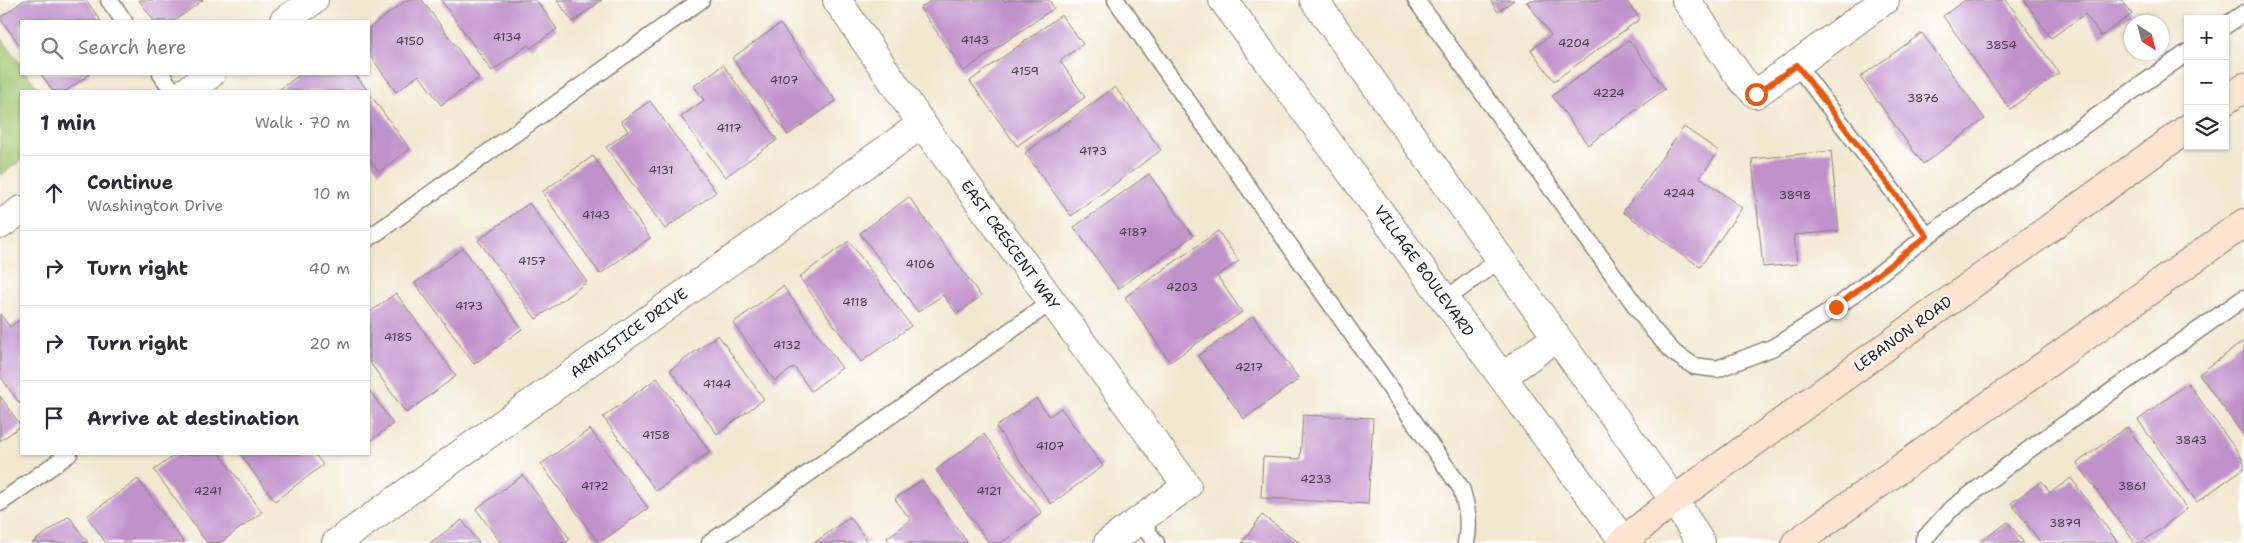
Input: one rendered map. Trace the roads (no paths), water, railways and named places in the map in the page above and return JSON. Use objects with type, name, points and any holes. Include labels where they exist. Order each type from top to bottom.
[{"type":"main road","points":[[2229,98],[2244,88]]},
{"type":"main road","name":"LEBANON ROAD","points":[[1623,542],[1674,500],[2184,131]]},
{"type":"main road","points":[[1796,543],[2244,223]]},
{"type":"street","points":[[285,20],[314,0]]},
{"type":"street","name":"EAST CRESCENT WAY","points":[[837,0],[922,124],[1187,486],[1139,520]]},
{"type":"street","name":"VILLAGE BOULEVARD","points":[[1223,0],[1623,542]]},
{"type":"street","points":[[1314,0],[1674,500],[1701,543]]},
{"type":"street","points":[[1686,0],[1742,80],[1756,94],[1885,0]]},
{"type":"street","points":[[188,90],[210,75]]},
{"type":"street","name":"ARMISTICE DRIVE","points":[[336,543],[922,124]]},
{"type":"street","points":[[0,225],[20,211]]},
{"type":"street","points":[[1502,377],[1556,337]]},
{"type":"street","points":[[1108,543],[1139,520]]},
{"type":"lane","points":[[109,0],[123,20]]},
{"type":"lane","points":[[370,237],[701,0]]},
{"type":"lane","points":[[1116,0],[1461,488],[1467,508],[1469,527],[1466,543]]},
{"type":"lane","points":[[1416,0],[1652,330],[1674,353],[1694,366],[1716,369],[1774,347],[1836,307],[1927,236],[2184,55]]},
{"type":"lane","points":[[2229,23],[2244,13]]},
{"type":"lane","points":[[1797,65],[1927,236]]},
{"type":"lane","points":[[162,75],[172,90]]},
{"type":"lane","points":[[1445,300],[1500,259]]},
{"type":"lane","points":[[1924,543],[1924,539],[1949,511],[2027,451],[2244,298]]},
{"type":"lane","points":[[710,543],[1051,302]]},
{"type":"lane","points":[[0,503],[68,455]]},
{"type":"lane","points":[[1139,520],[1156,543]]}]
